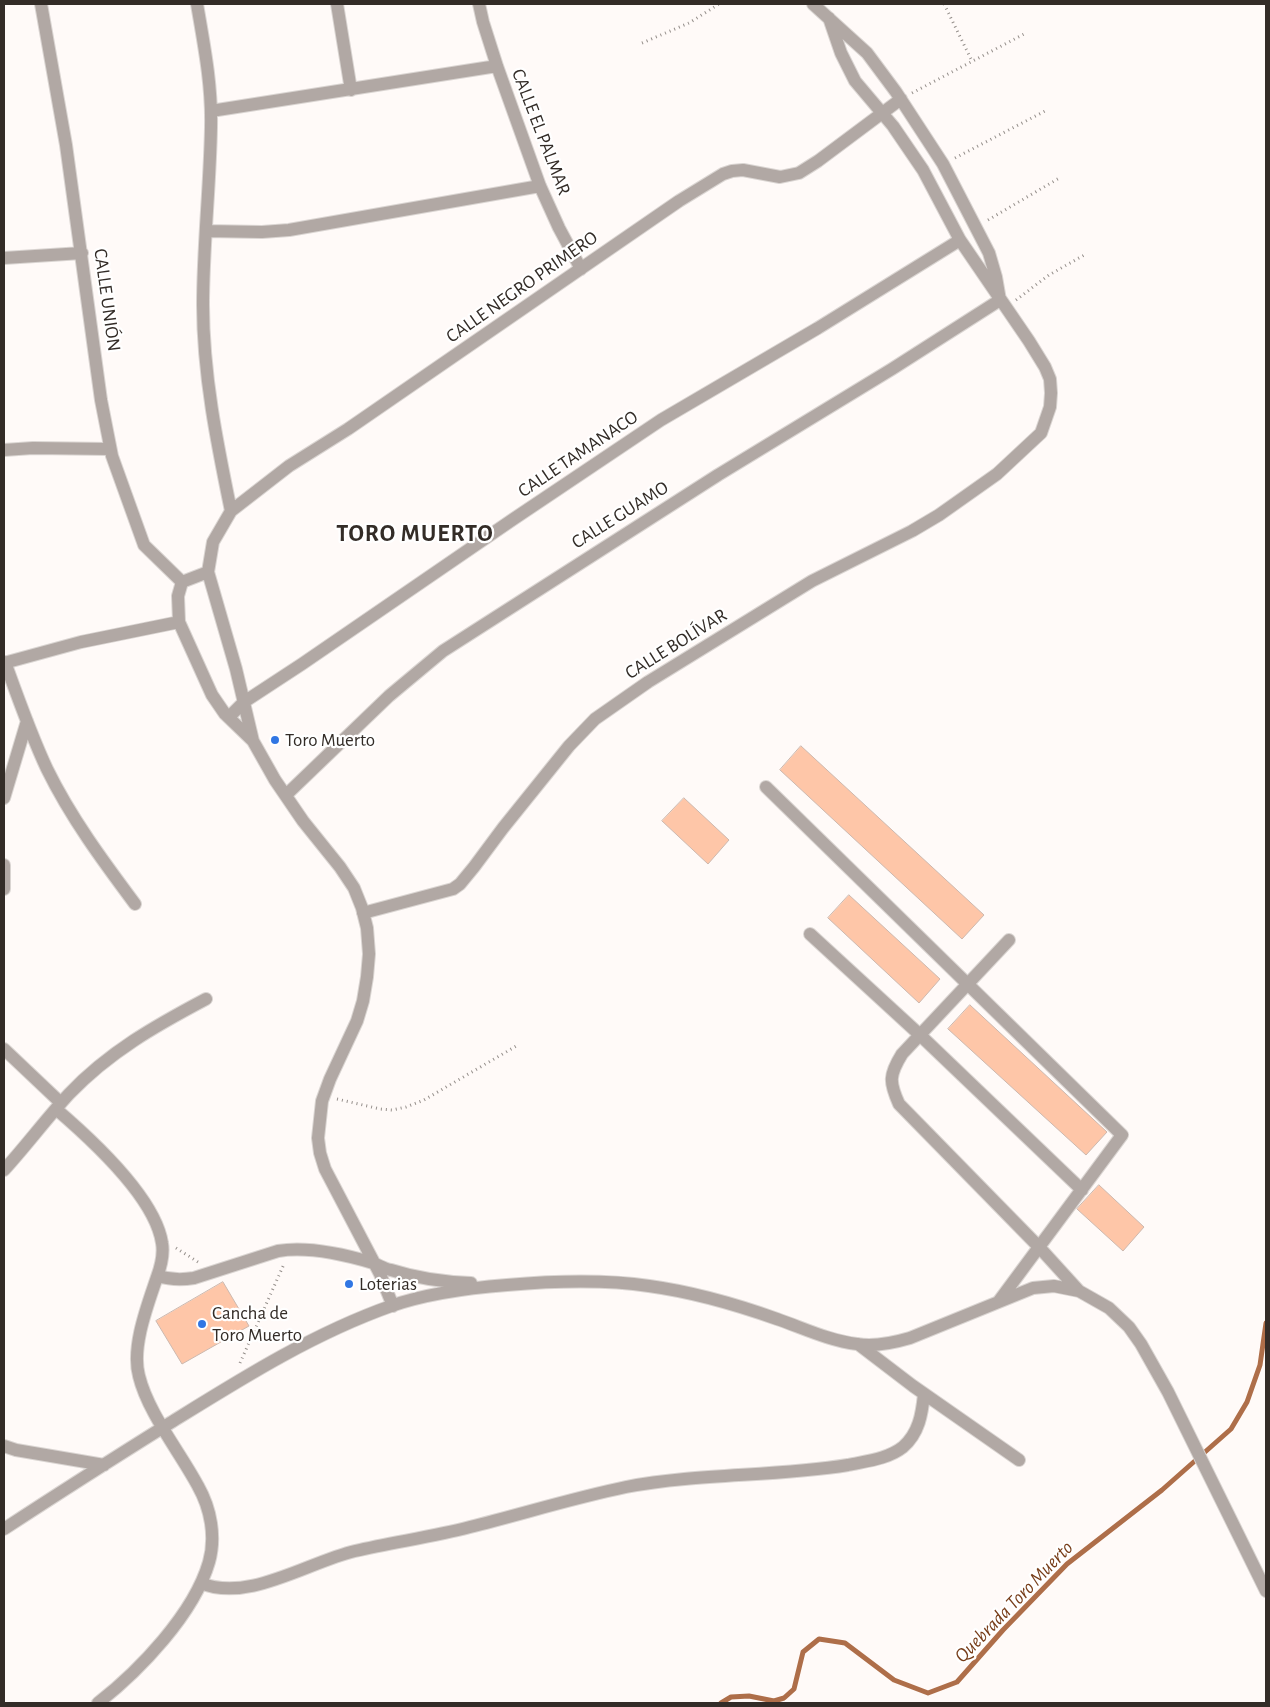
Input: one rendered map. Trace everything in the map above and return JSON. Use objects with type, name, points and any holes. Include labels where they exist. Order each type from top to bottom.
[{"type":"street","name":"CALLE UNIÓN","points":[[42,4],[65,136],[101,400],[110,449],[144,545],[182,582]]},
{"type":"street","points":[[197,4],[206,56],[211,110],[203,305],[204,336],[214,426],[231,511]]},
{"type":"street","points":[[337,4],[350,90]]},
{"type":"street","name":"CALLE EL PALMAR","points":[[479,4],[497,66],[540,186],[559,228],[581,269]]},
{"type":"street","points":[[814,4],[867,53],[901,99],[943,164],[989,253],[1003,304]]},
{"type":"street","points":[[829,18],[841,53],[855,81],[893,126],[923,170],[960,240],[1003,304]]},
{"type":"street","points":[[211,110],[497,66]]},
{"type":"street","name":"CALLE NEGRO PRIMERO","points":[[208,572],[213,542],[231,511],[289,466],[348,429],[679,201],[723,174],[743,170],[780,177],[799,173],[901,99]]},
{"type":"street","points":[[206,231],[262,232],[289,230],[540,186]]},
{"type":"street","points":[[945,211],[962,201]]},
{"type":"street","name":"CALLE TAMANACO","points":[[229,718],[244,702],[662,420],[818,328],[960,240]]},
{"type":"street","points":[[4,258],[82,253]]},
{"type":"street","name":"CALLE BOLÍVAR","points":[[363,913],[453,889],[460,884],[474,867],[569,746],[595,719],[648,682],[812,581],[912,531],[939,515],[997,474],[1041,433],[1050,407],[1050,379],[1030,341],[1003,304]]},
{"type":"street","name":"CALLE GUAMO","points":[[286,795],[389,696],[443,651],[718,475],[1003,304]]},
{"type":"street","points":[[4,450],[49,448],[110,449]]},
{"type":"street","points":[[253,741],[236,669],[208,572],[182,582],[178,596],[179,622],[212,695],[229,718],[253,741],[303,820],[350,881],[367,928],[369,954],[363,1001],[357,1020],[325,1094],[318,1138],[325,1169],[375,1263],[393,1306]]},
{"type":"street","points":[[135,904],[79,825],[48,770],[4,662],[81,642],[179,622]]},
{"type":"street","points":[[4,798],[27,721]]},
{"type":"street","points":[[766,787],[1122,1135],[998,1302]]},
{"type":"street","points":[[4,865],[4,890]]},
{"type":"street","points":[[810,934],[920,1035],[1082,1190]]},
{"type":"street","points":[[1008,940],[902,1054],[892,1070],[891,1086],[899,1104],[1039,1247],[1079,1291]]},
{"type":"street","points":[[4,1170],[58,1106],[103,1062],[127,1043],[156,1025],[206,999]]},
{"type":"street","points":[[4,1049],[116,1164],[144,1202],[158,1228],[163,1244],[162,1258],[142,1327],[137,1362],[138,1375],[146,1396],[163,1428],[208,1506],[211,1524],[212,1545],[209,1562],[201,1583],[183,1613],[161,1642],[130,1676],[98,1703]]},
{"type":"street","points":[[158,1276],[180,1280],[194,1278],[290,1249],[320,1251],[375,1263],[388,1270],[433,1279],[515,1284]]},
{"type":"street","points":[[4,1529],[228,1387],[288,1352],[365,1316],[393,1306],[465,1289],[515,1284],[583,1281],[635,1284],[671,1289],[713,1298],[829,1337],[858,1344],[891,1343],[910,1338],[1033,1288],[1044,1286],[1067,1288],[1091,1296],[1109,1308],[1128,1327],[1150,1360],[1191,1438],[1266,1591]]},
{"type":"street","points":[[858,1344],[924,1394],[1019,1460]]},
{"type":"street","points":[[201,1583],[224,1589],[245,1587],[281,1577],[353,1552],[468,1528],[646,1483],[797,1471],[870,1461],[903,1448],[914,1435],[920,1423],[924,1394]]},
{"type":"street","points":[[4,1446],[16,1450],[104,1465]]},
{"type":"path","points":[[642,44],[689,23],[719,4]]},
{"type":"path","points":[[944,4],[972,61]]},
{"type":"path","points":[[901,99],[1026,33]]},
{"type":"path","points":[[943,164],[1047,110]]},
{"type":"path","points":[[976,227],[1061,177]]},
{"type":"path","points":[[1003,304],[1086,254]]},
{"type":"path","points":[[325,1094],[380,1109],[392,1110],[406,1107],[424,1100],[518,1045]]},
{"type":"path","points":[[158,1228],[179,1250],[197,1261],[220,1270]]},
{"type":"path","points":[[228,1387],[246,1352],[290,1249]]},
{"type":"building","points":[[801,746],[984,915],[962,939],[780,770]]},
{"type":"building","points":[[684,798],[729,840],[708,864],[662,821]]},
{"type":"building","points":[[849,895],[940,979],[919,1003],[828,918]]},
{"type":"building","points":[[970,1005],[1107,1132],[1086,1155],[948,1029]]},
{"type":"building","points":[[1099,1185],[1144,1227],[1123,1251],[1077,1209]]},
{"type":"building","name":"Cancha de Toro Muerto","points":[[223,1282],[249,1326],[182,1364],[156,1321]]},
{"type":"waterway","name":"Quebrada Toro Muerto","points":[[721,1703],[731,1697],[749,1696],[774,1701],[784,1698],[794,1689],[803,1652],[819,1639],[845,1643],[894,1680],[928,1693],[957,1682],[1003,1630],[1067,1564],[1162,1490],[1231,1429],[1247,1402],[1260,1365],[1266,1323]]},
{"type":"place","name":"Toro Muerto","points":[[275,740]]},
{"type":"place","name":"Loterias","points":[[349,1284]]},
{"type":"place","name":"Cancha de Toro Muerto","points":[[202,1324]]},
{"type":"district","name":"TORO MUERTO","points":[[415,534]]}]
